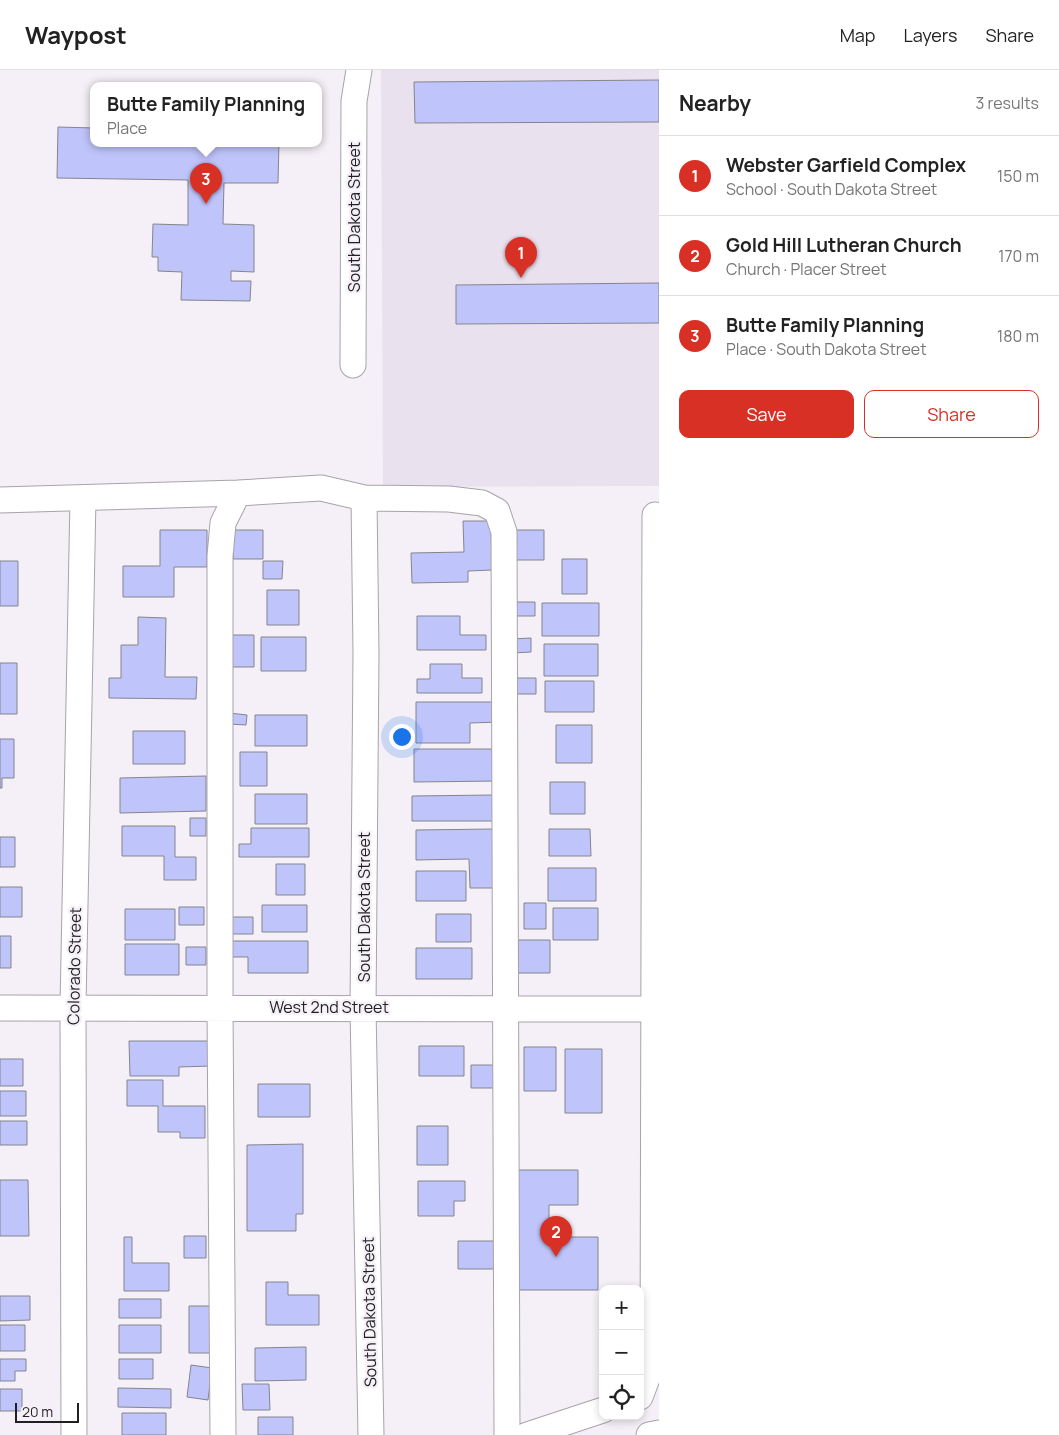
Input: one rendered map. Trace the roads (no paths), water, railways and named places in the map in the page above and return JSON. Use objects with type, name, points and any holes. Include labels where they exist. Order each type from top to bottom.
[{"type":"street","name":"South Dakota Street","points":[[353,365],[354,101],[359,70]]},
{"type":"street","points":[[0,500],[238,493],[321,488],[364,498],[448,499],[482,503],[497,511],[504,532],[507,1435]]},
{"type":"street","points":[[222,1435],[220,556],[223,523],[238,493]]},
{"type":"street","name":"Colorado Street","points":[[74,1435],[73,1007],[83,498]]},
{"type":"street","name":"South Dakota Street","points":[[364,498],[366,663],[363,1008],[371,1435]]},
{"type":"street","points":[[644,1388],[653,1363],[656,1009],[655,514]]},
{"type":"street","name":"West 2nd Street","points":[[0,1008],[656,1009]]},
{"type":"street","points":[[527,1435],[599,1411]]},
{"type":"street","points":[[650,1435],[659,1433]]},
{"type":"place","name":"Butte Family Planning","points":[[206,204]]},
{"type":"place","name":"Webster Garfield Complex","points":[[521,278]]},
{"type":"place","name":"Gold Hill Lutheran Church","points":[[556,1257]]}]
